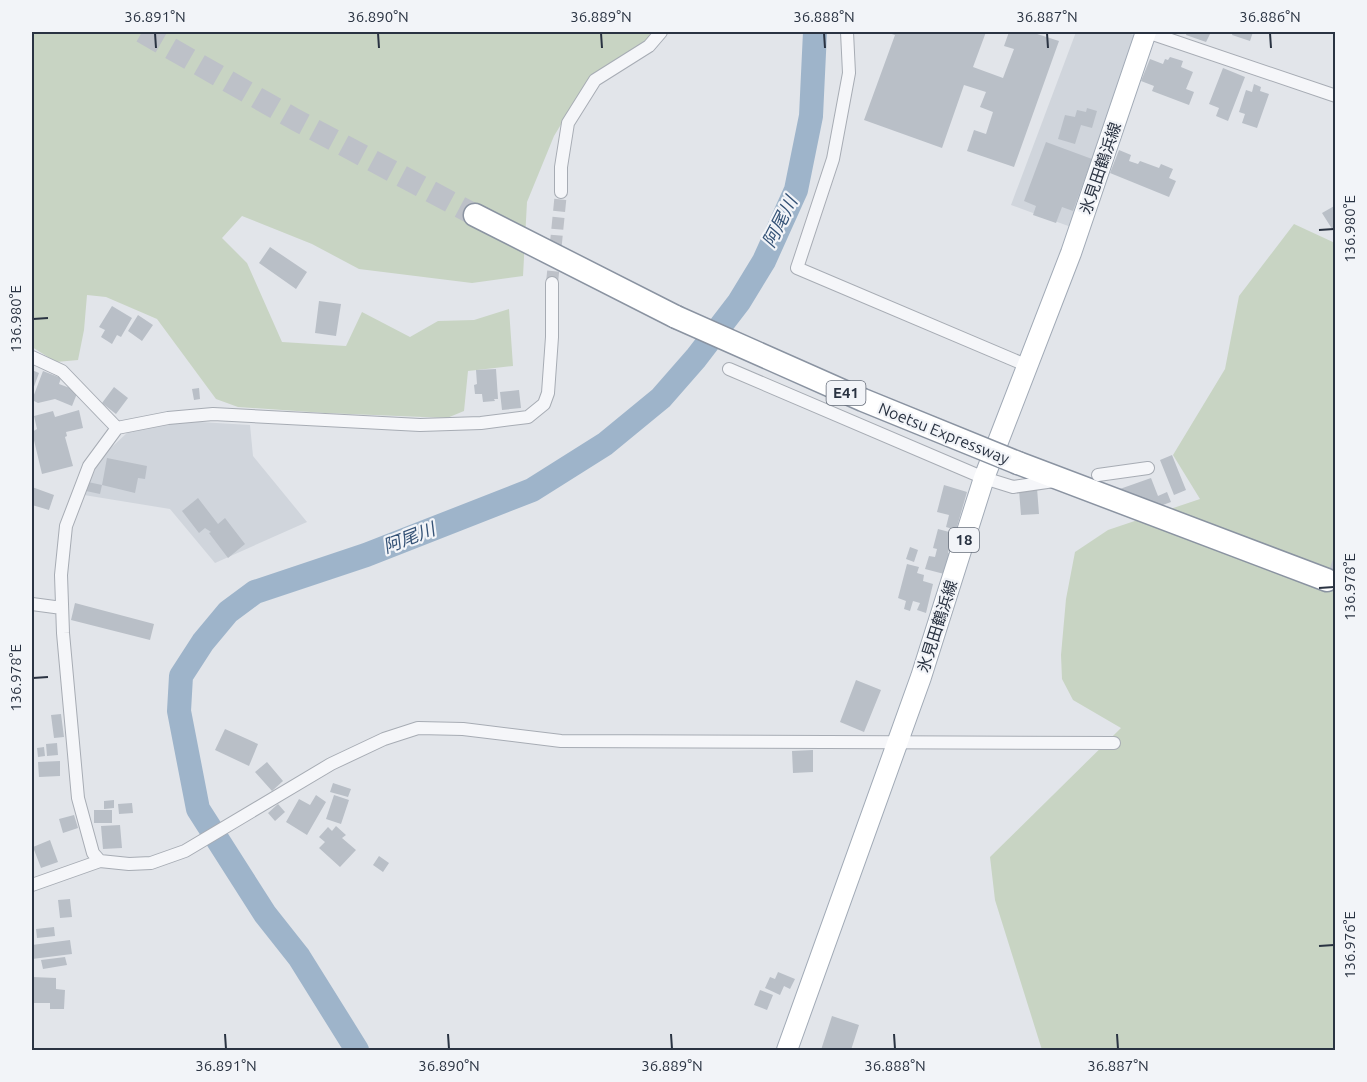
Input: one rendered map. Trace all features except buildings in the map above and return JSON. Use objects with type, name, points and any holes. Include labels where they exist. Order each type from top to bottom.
[{"type":"highway","name":"Noetsu Expressway","points":[[477,211],[616,278],[678,313],[1020,459],[1328,574]]},
{"type":"main road","name":"氷見田鶴浜線","points":[[787,1050],[921,677],[984,478],[1071,253],[1146,32]]},
{"type":"street","points":[[561,192],[561,167],[568,123],[595,80],[649,46],[661,32]]},
{"type":"street","points":[[847,32],[849,73],[833,159],[797,268],[1028,366]]},
{"type":"street","points":[[1146,32],[1335,96]]},
{"type":"street","points":[[100,861],[93,853],[78,798],[61,575],[66,526],[89,466],[117,428],[168,418],[213,414],[420,425],[481,423],[528,417],[544,404],[548,393],[552,337],[552,283]]},
{"type":"street","points":[[32,357],[62,370],[117,428]]},
{"type":"street","points":[[729,369],[984,478],[1013,487],[1054,481]]},
{"type":"street","points":[[1098,475],[1148,468]]},
{"type":"street","points":[[32,604],[62,608]]},
{"type":"street","points":[[32,885],[100,861],[129,864],[151,863],[185,851],[331,764],[384,739],[418,728],[463,729],[561,741],[1114,743]]},
{"type":"shaded area","points":[[1076,32],[1124,32],[1138,36],[1071,227],[1011,205]]},
{"type":"shaded area","points":[[183,421],[250,425],[253,456],[307,522],[215,563],[170,509],[84,495],[100,458],[128,432]]},
{"type":"green space","points":[[32,32],[651,32],[648,39],[589,78],[554,136],[527,202],[523,276],[472,283],[359,269],[312,244],[242,216],[222,238],[247,263],[282,342],[346,346],[362,312],[410,337],[438,321],[474,320],[509,309],[513,366],[468,371],[464,411],[447,418],[238,407],[216,399],[157,319],[106,297],[87,295],[84,330],[78,360],[56,362],[32,347]]},
{"type":"green space","points":[[1294,224],[1335,243],[1335,1050],[1042,1050],[995,900],[990,857],[1121,728],[1073,700],[1062,679],[1061,655],[1066,599],[1075,552],[1108,530],[1200,499],[1173,455],[1225,369],[1239,296]]},
{"type":"waterway","name":"阿尾川","points":[[357,1050],[299,957],[265,914],[198,809],[179,711],[181,676],[203,642],[228,612],[255,592],[366,555],[532,490],[605,444],[661,398],[696,358],[739,302],[764,261],[796,190],[811,116],[815,32]]},
{"type":"tunnel","points":[[142,32],[296,120],[475,215]]},
{"type":"tunnel","points":[[552,283],[561,192]]},
{"type":"tunnel","points":[[1330,568],[1336,570]]}]
